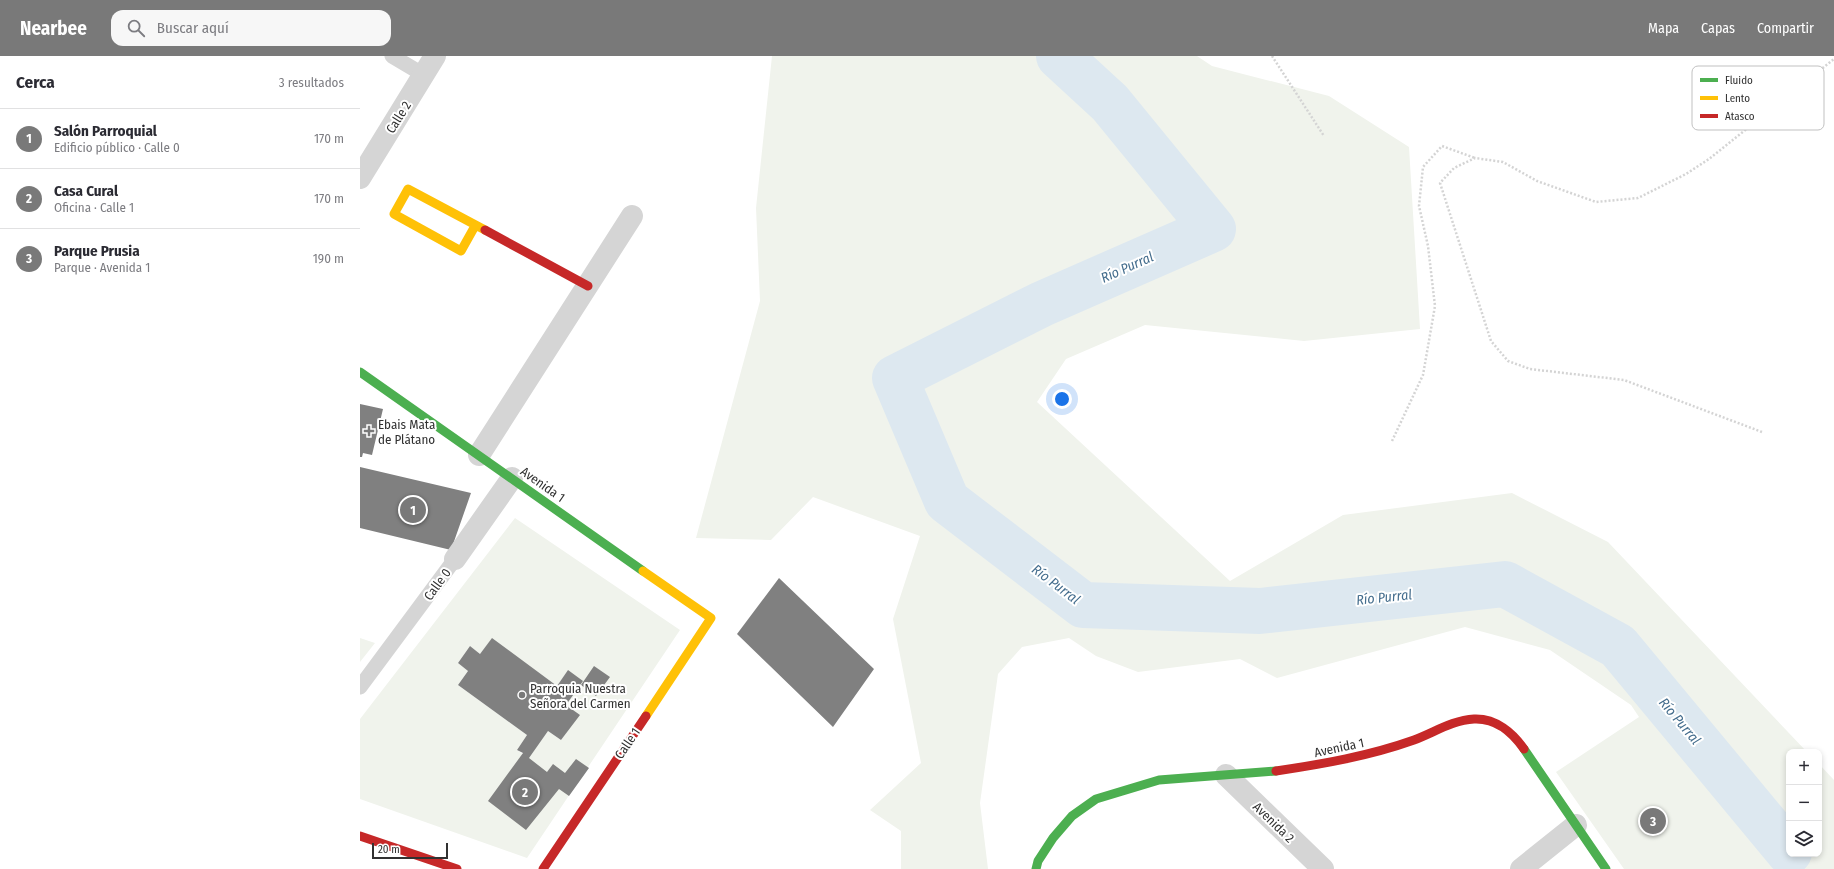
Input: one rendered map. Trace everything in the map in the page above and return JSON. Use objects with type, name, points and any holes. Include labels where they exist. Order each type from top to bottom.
[{"type":"street","name":"Calle 2","points":[[360,178],[435,56]]},
{"type":"street","points":[[475,226],[461,251],[394,214],[408,190],[588,286]]},
{"type":"street","points":[[479,455],[632,216]]},
{"type":"street","name":"Avenida 1","points":[[360,372],[711,618]]},
{"type":"street","name":"Calle 0","points":[[455,559],[512,478]]},
{"type":"street","name":"Calle 1","points":[[543,869],[711,618]]},
{"type":"street","name":"Avenida 1","points":[[1036,869],[1053,838],[1072,816],[1096,799],[1159,780],[1226,775],[1326,764],[1368,754],[1414,740],[1454,723],[1474,719],[1491,720],[1506,730],[1522,746],[1606,869]]},
{"type":"street","name":"Avenida 2","points":[[1226,775],[1323,869]]},
{"type":"street","points":[[1522,869],[1576,825]]},
{"type":"street","points":[[360,836],[457,869]]},
{"type":"lane","points":[[392,56],[424,75]]},
{"type":"lane","name":"Calle 0","points":[[360,687],[455,559]]},
{"type":"path","points":[[1272,56],[1324,136]]},
{"type":"path","points":[[1824,67],[1834,59]]},
{"type":"path","points":[[1392,441],[1423,374],[1435,306],[1428,246],[1419,206],[1423,167],[1442,146],[1475,158],[1503,162],[1537,181],[1596,202],[1638,198],[1686,174],[1709,159],[1745,130]]},
{"type":"path","points":[[1475,158],[1454,168],[1440,183],[1492,341],[1508,361],[1530,369],[1624,380],[1762,432]]},
{"type":"shaded area","points":[[772,56],[1197,56],[1212,66],[1329,96],[1409,147],[1420,329],[1304,341],[1145,325],[1066,359],[1037,402],[1230,581],[1343,515],[1512,493],[1608,542],[1804,749],[1786,749],[1786,857],[1822,857],[1822,767],[1834,780],[1834,869],[1624,869],[1556,772],[1639,717],[1631,705],[1550,650],[1465,627],[1277,678],[1240,659],[1138,672],[1096,656],[1069,638],[1022,647],[998,674],[980,803],[988,869],[901,869],[901,831],[870,810],[921,763],[893,619],[920,536],[813,497],[771,540],[696,538],[760,301],[756,208]]},
{"type":"shaded area","points":[[515,518],[680,630],[527,858],[360,799],[360,719]],"holes":[[[492,639],[557,686],[568,670],[566,705],[579,715],[561,740],[548,731],[528,758],[517,750],[527,735],[458,685],[468,671],[458,663],[470,646],[480,654]]]},
{"type":"shaded area","points":[[360,638],[375,643],[360,662]]},
{"type":"building","name":"Ebais Mata de Plátano","points":[[360,404],[383,409],[372,455],[363,453],[362,457],[360,457]]},
{"type":"building","points":[[360,467],[471,493],[451,550],[360,528]]},
{"type":"building","points":[[779,578],[874,669],[833,727],[737,634]]},
{"type":"building","name":"Parroquia Nuestra Señora del Carmen","points":[[492,638],[557,686],[568,670],[583,681],[566,705],[580,715],[561,740],[548,731],[529,758],[547,772],[553,764],[565,773],[576,759],[589,768],[569,796],[559,789],[526,830],[488,801],[523,753],[517,750],[527,735],[458,685],[468,671],[458,663],[470,646],[480,654]]},
{"type":"building","points":[[594,666],[610,677],[596,696],[581,685]]},
{"type":"waterway","name":"Río Purral","points":[[1059,56],[1110,103],[1213,229],[1042,304],[895,378],[947,501],[1083,605],[1260,611],[1505,584],[1618,646],[1786,848]]},
{"type":"traffic: fast","points":[[360,372],[643,571]]},
{"type":"traffic: fast","points":[[1524,749],[1606,869]]},
{"type":"traffic: fast","points":[[1036,869],[1038,861],[1053,838],[1072,816],[1096,799],[1159,780],[1276,771]]},
{"type":"traffic: slow","points":[[475,226],[461,251],[394,214],[408,189],[485,230]]},
{"type":"traffic: slow","points":[[643,571],[711,618],[646,716]]},
{"type":"traffic: jam","points":[[485,230],[588,286]]},
{"type":"traffic: jam","points":[[543,869],[646,716]]},
{"type":"traffic: jam","points":[[1276,771],[1380,751],[1414,740],[1451,724],[1474,719],[1482,719],[1497,724],[1515,737],[1524,749]]},
{"type":"traffic: jam","points":[[360,836],[457,869]]},
{"type":"place","name":"Ebais Mata de Plátano","points":[[369,431]]},
{"type":"place","name":"Salón Parroquial","points":[[413,510]]},
{"type":"place","name":"Parroquia Nuestra Señora del Carmen","points":[[522,695]]},
{"type":"place","name":"Casa Cural","points":[[525,792]]},
{"type":"place","name":"Parque Prusia","points":[[1653,821]]}]
